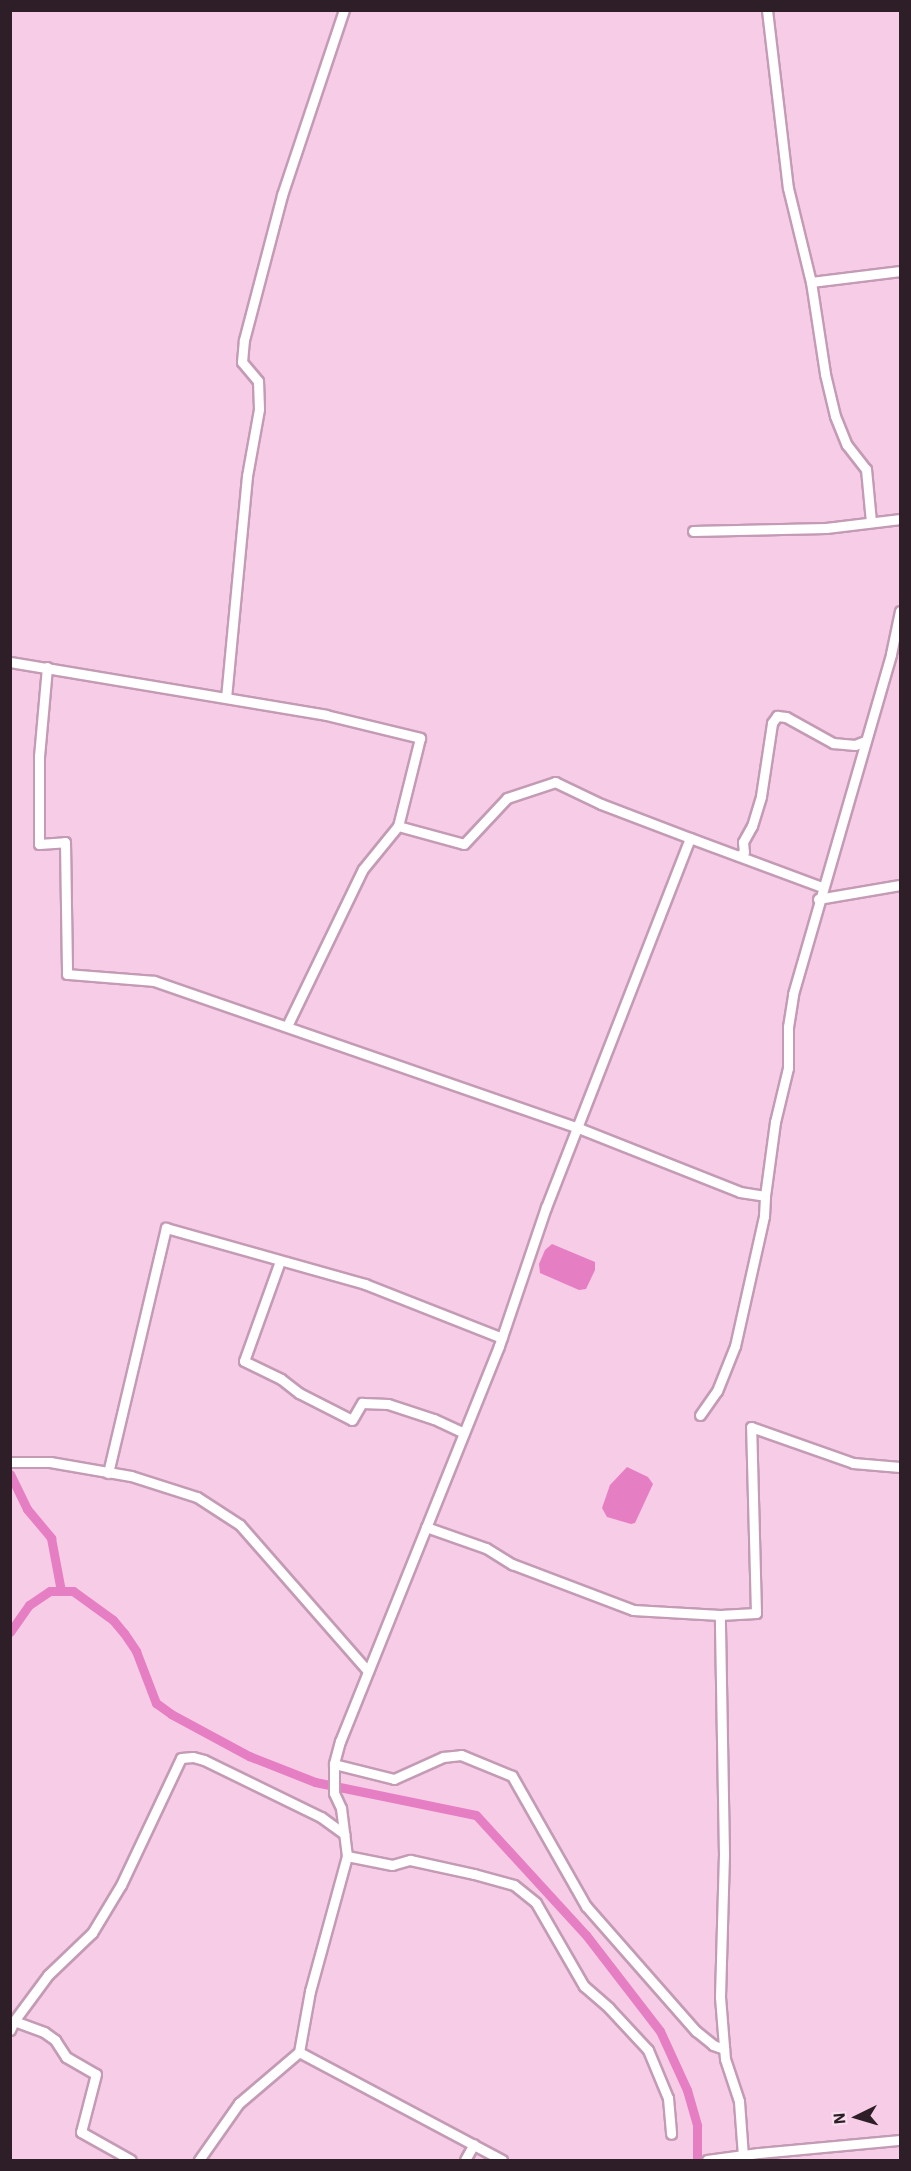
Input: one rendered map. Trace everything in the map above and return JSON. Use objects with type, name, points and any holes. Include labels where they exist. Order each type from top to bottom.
[{"type":"street","points":[[226,698],[247,476],[259,409],[260,387],[242,362],[244,340],[282,195],[344,10]]},
{"type":"street","points":[[767,10],[788,188],[811,282],[825,374],[835,416],[847,445],[866,469],[870,522]]},
{"type":"street","points":[[811,282],[900,272]]},
{"type":"street","points":[[693,531],[826,528],[900,519]]},
{"type":"street","points":[[700,1415],[717,1391],[735,1347],[764,1216],[776,1122],[788,1068],[788,1027],[793,994],[818,898],[891,654],[900,611]]},
{"type":"street","points":[[10,662],[326,715],[420,738],[398,826],[363,869],[287,1026]]},
{"type":"street","points":[[47,668],[39,756],[39,844],[65,842],[67,974],[154,981],[576,1127],[740,1192],[765,1196]]},
{"type":"street","points":[[740,856],[744,852],[743,842],[752,826],[760,796],[772,723],[777,716],[786,717],[833,743],[855,745],[865,741]]},
{"type":"street","points":[[398,826],[464,844],[507,798],[555,782],[601,804],[822,887]]},
{"type":"street","points":[[199,2160],[239,2103],[299,2052],[310,1991],[346,1856],[341,1808],[334,1793],[334,1764],[368,1671],[502,1338],[546,1207],[576,1127],[690,838]]},
{"type":"street","points":[[818,898],[900,885]]},
{"type":"street","points":[[108,1473],[166,1228],[365,1284],[502,1338]]},
{"type":"street","points":[[280,1261],[244,1361],[281,1379],[299,1393],[352,1420],[362,1403],[388,1404],[435,1419],[464,1433]]},
{"type":"street","points":[[426,1527],[486,1548],[512,1564],[633,1610],[720,1615],[756,1613],[751,1427],[853,1463],[900,1467]]},
{"type":"street","points":[[10,1461],[50,1462],[108,1473],[197,1497],[240,1525],[368,1671]]},
{"type":"street","points":[[720,1615],[724,1855],[720,1997],[724,2049],[739,2101],[740,2156]]},
{"type":"street","points":[[334,1764],[394,1779],[443,1757],[461,1755],[512,1776],[586,1906],[696,2031],[713,2045],[724,2049]]},
{"type":"street","points":[[131,2160],[81,2132],[96,2074],[66,2057],[55,2040],[44,2032],[12,2025],[48,1976],[92,1933],[121,1885],[181,1758],[193,1757],[204,1760],[321,1817],[344,1834]]},
{"type":"street","points":[[346,1856],[392,1865],[410,1860],[514,1885],[536,1904],[584,1986],[609,2008],[648,2050],[668,2097],[671,2134]]},
{"type":"street","points":[[299,2052],[502,2160]]},
{"type":"street","points":[[707,2160],[900,2140]]},
{"type":"street","points":[[465,2160],[474,2144]]},
{"type":"shaded area","points":[[552,1244],[595,1262],[595,1270],[586,1289],[579,1290],[540,1273],[539,1264],[545,1250]]},
{"type":"shaded area","points":[[627,1467],[648,1477],[653,1484],[635,1523],[631,1524],[607,1517],[602,1508],[610,1485]]},
{"type":"waterway","points":[[10,1474],[27,1509],[51,1538],[61,1591]]},
{"type":"waterway","points":[[10,1632],[29,1605],[50,1591],[73,1591],[113,1620],[124,1633],[136,1651],[156,1703],[171,1714],[249,1756],[315,1782],[476,1815],[586,1935],[660,2031],[687,2090],[697,2126],[697,2160]]}]
